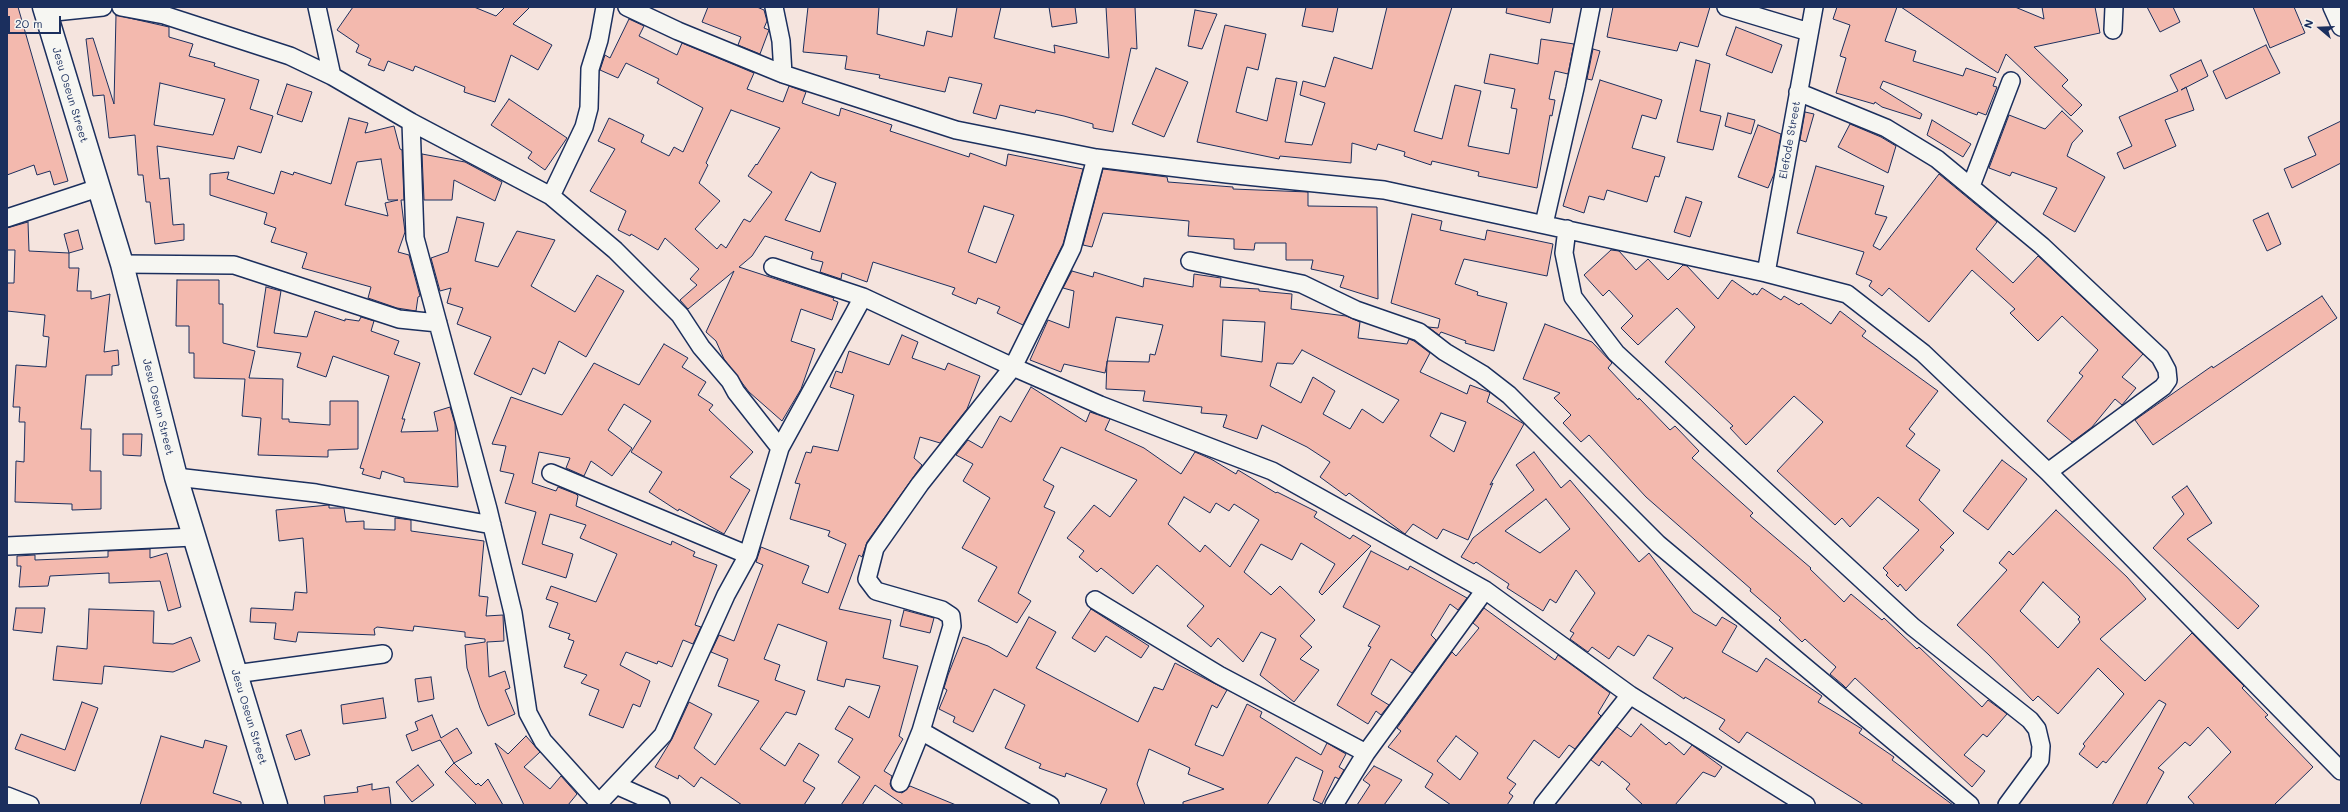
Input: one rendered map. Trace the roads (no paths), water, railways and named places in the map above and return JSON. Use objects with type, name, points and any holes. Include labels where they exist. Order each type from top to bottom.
[{"type":"main road","name":"Jesu Oseun Street","points":[[44,10],[122,264],[176,477],[193,537],[276,805]]},
{"type":"street","points":[[44,10],[103,7]]},
{"type":"street","points":[[121,7],[164,15],[290,56],[332,76],[411,122],[551,196],[615,250],[680,315],[701,347],[730,381],[736,392],[780,448]]},
{"type":"street","points":[[317,7],[332,76]]},
{"type":"street","points":[[551,196],[584,127],[589,108],[590,69],[599,40],[605,7]]},
{"type":"street","points":[[627,7],[678,31],[783,74],[956,130],[1096,158],[1227,174],[1384,190],[1567,229],[1847,294],[1923,353],[2048,472],[2341,772]]},
{"type":"street","points":[[774,7],[781,41],[783,74]]},
{"type":"street","points":[[1544,224],[1575,88],[1591,7]]},
{"type":"street","points":[[1726,7],[1809,32]]},
{"type":"street","name":"Elefode Street","points":[[1766,274],[1814,7]]},
{"type":"street","points":[[2114,7],[2114,30]]},
{"type":"street","points":[[2332,7],[2341,27]]},
{"type":"street","points":[[1972,186],[2011,81]]},
{"type":"street","points":[[1798,92],[1886,128],[1937,159],[1972,186],[2042,246],[2160,357],[2167,370],[2168,380],[2163,387],[2048,472]]},
{"type":"street","points":[[411,122],[415,238],[492,525],[513,613],[528,713],[543,741],[598,804],[662,735],[726,595],[748,555],[780,448],[863,297]]},
{"type":"street","points":[[900,783],[921,731],[952,626],[951,616],[942,610],[876,591],[867,578],[875,548],[920,484],[1013,367],[1072,248],[1096,158]]},
{"type":"street","points":[[7,218],[98,188]]},
{"type":"street","points":[[1567,229],[1564,253],[1573,297],[1616,353],[1913,627],[2030,720],[2037,729],[2041,746],[2040,760],[2008,805]]},
{"type":"street","points":[[1190,261],[1302,284],[1356,310],[1419,332],[1445,352],[1482,374],[1509,395],[1658,544],[1970,805]]},
{"type":"street","points":[[122,264],[234,265],[399,319],[438,323]]},
{"type":"street","points":[[773,267],[863,297],[1013,367],[1100,405],[1272,470],[1485,590],[1630,695],[1804,804]]},
{"type":"street","points":[[552,473],[748,555]]},
{"type":"street","points":[[176,477],[316,493],[492,525]]},
{"type":"street","points":[[7,546],[193,537]]},
{"type":"street","points":[[1334,805],[1366,753],[1485,590]]},
{"type":"street","points":[[1095,600],[1219,675],[1366,753]]},
{"type":"street","points":[[235,674],[383,654]]},
{"type":"street","points":[[1543,805],[1630,695]]},
{"type":"street","points":[[921,731],[1050,805]]},
{"type":"street","points":[[616,785],[661,805]]},
{"type":"street","points":[[7,796],[30,805]]}]
